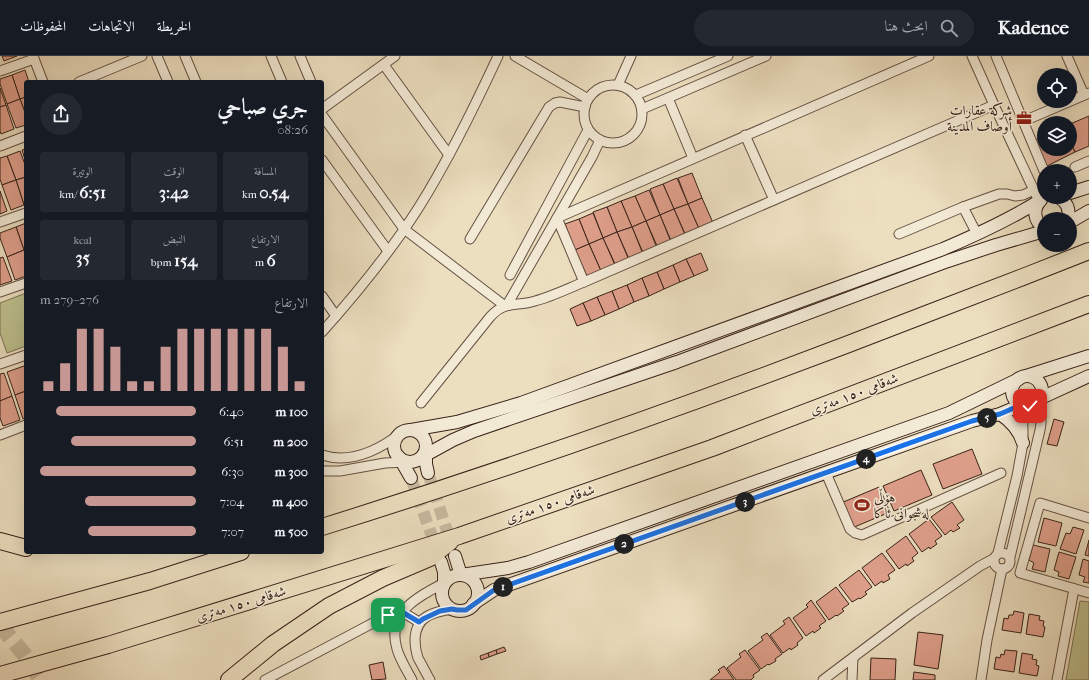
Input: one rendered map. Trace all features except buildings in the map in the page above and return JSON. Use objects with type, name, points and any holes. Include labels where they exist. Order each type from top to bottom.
[{"type":"highway","points":[[324,526],[611,431],[818,356],[1089,251]]},
{"type":"highway","name":"شەقامی ١٥٠ مەتری","points":[[0,674],[108,645],[459,536],[712,448],[1089,304]]},
{"type":"highway","points":[[229,680],[273,644],[329,606],[383,578],[430,558],[459,536]]},
{"type":"highway","points":[[0,541],[24,547]]},
{"type":"highway","points":[[0,548],[24,548]]},
{"type":"highway","points":[[0,622],[150,581],[236,554]]},
{"type":"highway","points":[[26,680],[108,645]]},
{"type":"street","points":[[84,80],[142,56]]},
{"type":"street","points":[[157,56],[167,80]]},
{"type":"street","points":[[185,56],[195,80]]},
{"type":"street","points":[[271,56],[281,80]]},
{"type":"street","points":[[300,56],[310,80]]},
{"type":"street","points":[[324,330],[388,251],[418,208],[448,155],[498,56]]},
{"type":"street","points":[[515,56],[587,103]]},
{"type":"street","points":[[618,85],[631,56]]},
{"type":"street","points":[[636,95],[728,56]]},
{"type":"street","points":[[642,109],[766,56]]},
{"type":"street","points":[[557,218],[929,56]]},
{"type":"street","points":[[972,56],[1034,190],[1037,193]]},
{"type":"street","points":[[996,56],[1041,164]]},
{"type":"street","points":[[1024,121],[1087,94],[1067,56]]},
{"type":"street","points":[[0,71],[34,57],[42,80]]},
{"type":"street","points":[[324,108],[388,60],[448,155]]},
{"type":"street","points":[[618,85],[628,89],[636,95],[642,109],[642,116],[638,129],[632,136],[625,141],[616,143],[607,142],[600,140],[588,130],[585,121],[587,103],[594,92],[602,87],[618,85]]},
{"type":"street","points":[[668,98],[693,158]]},
{"type":"street","points":[[470,239],[549,107],[560,102],[587,103]]},
{"type":"street","points":[[421,403],[496,310],[506,305],[536,301],[584,282],[994,105]]},
{"type":"street","points":[[324,118],[404,228],[506,305]]},
{"type":"street","points":[[510,275],[588,130]]},
{"type":"street","points":[[745,135],[774,200]]},
{"type":"street","points":[[0,146],[24,137]]},
{"type":"street","points":[[506,305],[592,157],[600,140]]},
{"type":"street","points":[[1077,166],[1089,161]]},
{"type":"street","points":[[324,163],[388,251]]},
{"type":"street","points":[[1077,191],[1089,187]]},
{"type":"street","points":[[899,234],[963,207],[999,194],[1015,196],[1023,195],[1034,190]]},
{"type":"street","points":[[411,478],[403,460],[396,453],[395,448],[397,437],[406,432],[457,422],[521,403],[944,249],[1025,210],[1037,202]]},
{"type":"street","points":[[1037,222],[1035,211],[1038,204]]},
{"type":"street","points":[[963,207],[977,234]]},
{"type":"street","points":[[1077,218],[1089,211]]},
{"type":"street","points":[[0,222],[24,214]]},
{"type":"street","points":[[557,218],[584,282]]},
{"type":"street","points":[[324,471],[340,471],[403,460],[413,462],[424,454],[474,431],[677,362],[996,244],[1037,233]]},
{"type":"street","points":[[0,292],[24,284]]},
{"type":"street","points":[[324,299],[336,316]]},
{"type":"street","points":[[0,364],[24,356]]},
{"type":"street","points":[[412,680],[397,649],[395,631],[397,622],[407,606],[419,596],[444,583],[452,577],[508,568],[529,562],[949,413],[1023,377],[1089,356]]},
{"type":"street","points":[[430,680],[415,648],[416,633],[419,622],[434,613],[452,609],[466,610],[494,590],[972,421],[1000,414],[1021,405],[1035,405],[1041,398],[1089,376]]},
{"type":"street","points":[[1023,377],[1035,378],[1039,381],[1042,389],[1041,398],[1040,430],[1009,566],[1002,569],[997,568],[994,565],[1017,476],[1023,443],[1021,405],[1014,399],[1012,390],[1016,382],[1023,377]]},
{"type":"street","points":[[1000,414],[1008,419],[1015,427],[1023,443]]},
{"type":"street","points":[[0,435],[24,426]]},
{"type":"street","points":[[324,456],[339,458],[360,454],[388,443],[406,432],[420,433],[426,440],[424,454],[428,474]]},
{"type":"street","points":[[826,473],[850,529],[855,533],[862,535],[1001,473]]},
{"type":"street","points":[[1089,518],[1040,503],[1020,573],[1089,593]]},
{"type":"street","points":[[823,680],[912,613],[980,566],[1004,553],[1010,557]]},
{"type":"street","points":[[455,556],[461,575]]},
{"type":"street","points":[[441,562],[444,572],[442,598],[452,609]]},
{"type":"street","points":[[981,680],[986,640],[1002,569]]},
{"type":"street","points":[[461,575],[470,578],[477,587],[478,593],[473,604]]},
{"type":"street","points":[[1057,680],[1074,589]]},
{"type":"street","points":[[265,680],[388,615],[402,612],[419,622]]},
{"type":"street","points":[[852,680],[853,658]]},
{"type":"green space","points":[[24,294],[24,347],[7,353],[0,333],[0,303]]},
{"type":"green space","points":[[1080,601],[1089,602],[1089,680],[1066,680]]},
{"type":"tunnel","points":[[428,473],[452,546]]},
{"type":"tunnel","points":[[411,478],[437,550]]},
{"type":"tunnel","points":[[0,625],[24,654],[41,680]]},
{"type":"place","name":"شركة عقارات أوصاف المدينة","points":[[1024,118]]},
{"type":"place","name":"هۆڵی لەشجوانی ئاکا","points":[[862,505]]},
{"type":"route","points":[[388,615],[402,612],[419,622],[440,611],[452,609],[461,611],[466,610],[494,590],[972,421],[1000,414],[1021,405],[1030,406]]}]
